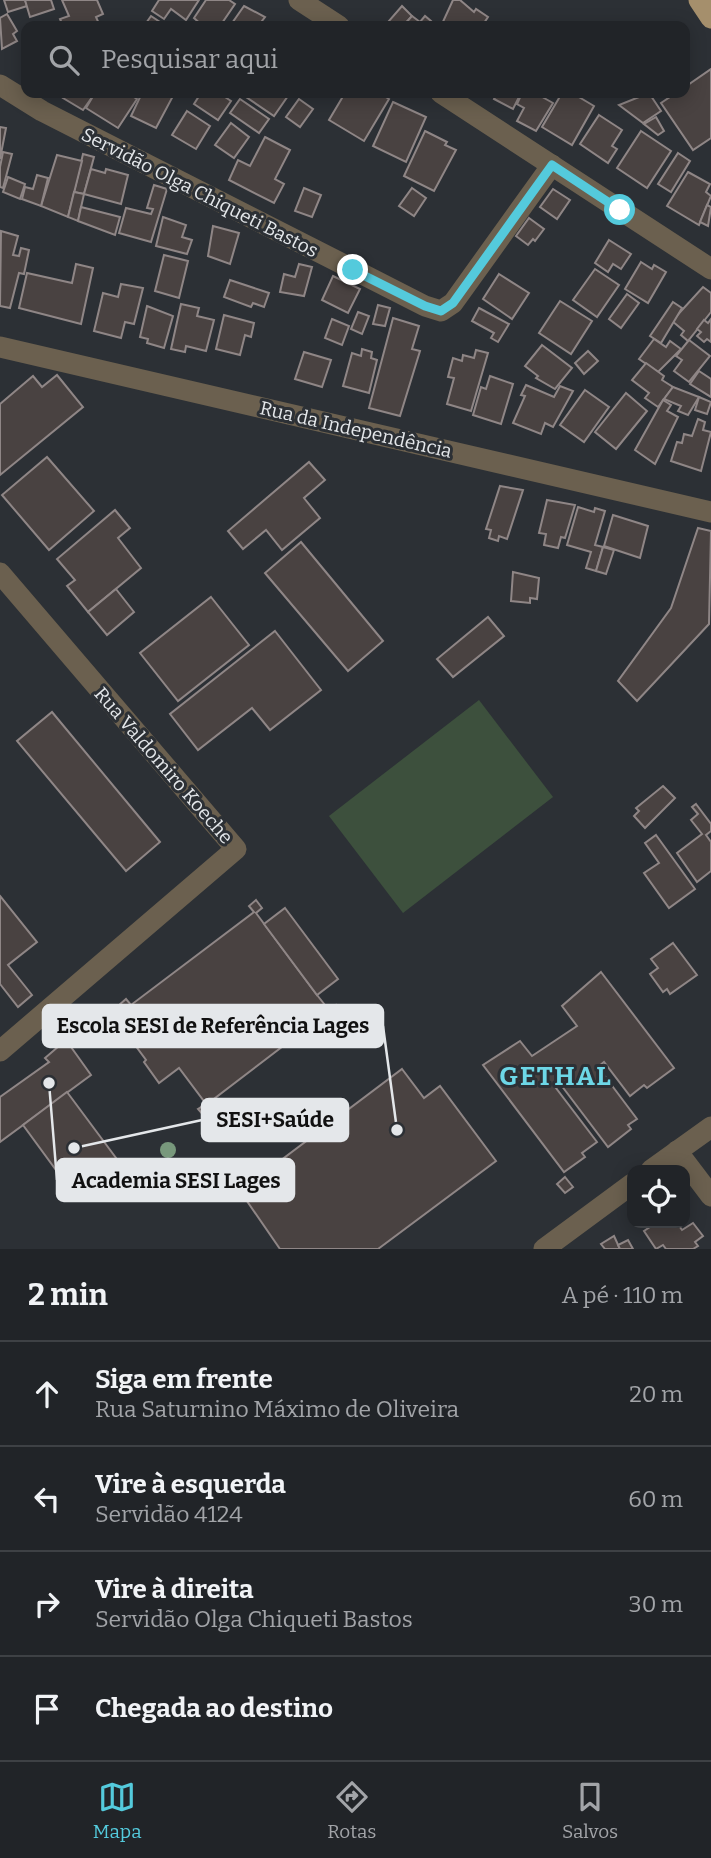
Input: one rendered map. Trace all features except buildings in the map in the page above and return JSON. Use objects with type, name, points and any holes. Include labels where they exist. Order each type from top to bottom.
[{"type":"main road","points":[[699,0],[711,18]]},
{"type":"street","points":[[299,0],[331,21]]},
{"type":"street","name":"Servidão Olga Chiqueti Bastos","points":[[0,85],[42,111],[425,306],[441,311],[453,303],[552,165]]},
{"type":"street","points":[[449,98],[711,269]]},
{"type":"street","name":"Rua da Independência","points":[[0,347],[711,512]]},
{"type":"street","name":"Rua Valdomiro Koeche","points":[[0,573],[236,849],[0,1051]]},
{"type":"street","points":[[658,1165],[711,1126]]},
{"type":"street","points":[[677,1151],[711,1196]]},
{"type":"street","points":[[544,1249],[627,1188]]},
{"type":"green space","points":[[479,700],[553,797],[403,913],[329,816]]},
{"type":"place","name":"Academia SESI Lages","points":[[49,1083]]},
{"type":"place","name":"Escola SESI de Referência Lages","points":[[397,1130]]},
{"type":"place","name":"SESI+Saúde","points":[[74,1148]]},
{"type":"district","name":"GETHAL","points":[[556,1076]]},
{"type":"route","points":[[353,270],[425,306],[441,311],[453,303],[552,165],[620,210]]}]
